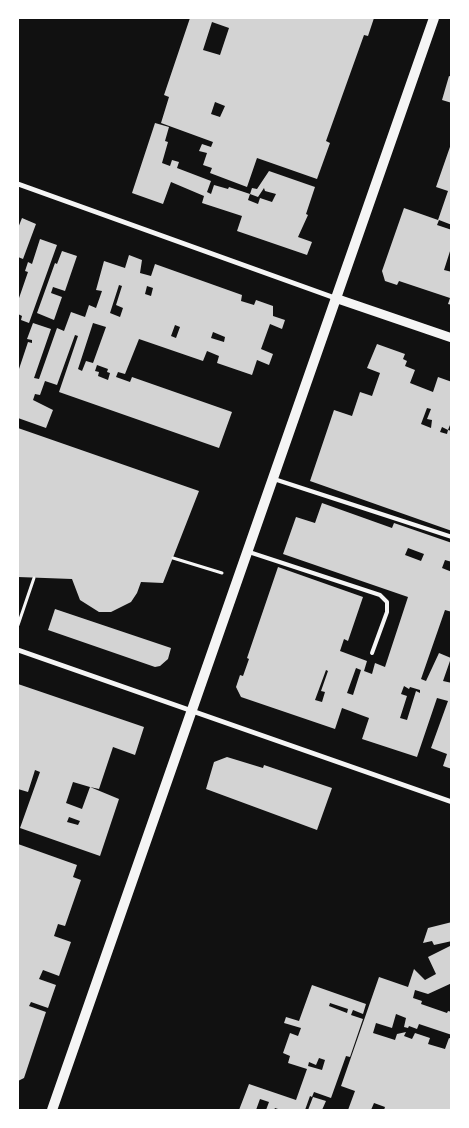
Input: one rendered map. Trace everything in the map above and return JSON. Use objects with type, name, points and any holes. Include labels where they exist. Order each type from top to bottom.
[{"type":"main road","points":[[52,1110],[434,18]]},
{"type":"street","points":[[18,184],[452,338]]},
{"type":"street","points":[[18,650],[191,709],[452,802]]},
{"type":"lane","points":[[272,478],[452,537]]},
{"type":"lane","points":[[247,551],[380,595],[387,602],[387,612],[372,653]]},
{"type":"path","points":[[173,558],[237,578]]},
{"type":"path","points":[[18,625],[34,578]]},
{"type":"building","points":[[190,18],[374,18],[368,36],[364,35],[326,141],[330,143],[317,179],[257,158],[247,187],[210,173],[212,168],[203,165],[207,153],[199,151],[202,144],[211,147],[213,142],[161,123],[169,97],[164,95]],"holes":[[[212,22],[229,28],[220,55],[203,50]],[[215,102],[225,106],[220,117],[211,114]]]},
{"type":"building","points":[[449,76],[452,77],[452,103],[442,100]]},
{"type":"building","points":[[155,123],[169,127],[165,141],[168,142],[162,163],[170,166],[172,160],[179,162],[177,168],[211,181],[207,192],[211,194],[214,185],[228,189],[229,187],[250,194],[252,188],[257,189],[269,171],[315,187],[306,214],[308,215],[298,237],[312,242],[307,255],[237,231],[242,216],[202,203],[204,196],[171,182],[163,204],[132,193]],"holes":[[[264,188],[265,191],[276,194],[272,202],[260,198],[258,204],[248,200],[250,194],[258,197]]]},
{"type":"building","points":[[451,144],[452,225],[439,220],[437,225],[452,230],[451,248],[444,270],[452,272],[452,305],[448,304],[450,298],[399,281],[397,285],[385,281],[382,271],[404,208],[438,220],[448,191],[436,187]]},
{"type":"building","points":[[22,218],[36,224],[23,259],[18,257],[18,228]]},
{"type":"building","points":[[40,239],[57,245],[29,323],[21,320],[22,316],[18,314],[18,301],[28,272],[25,271],[28,262],[32,264]]},
{"type":"building","points":[[62,251],[77,256],[65,291],[53,287],[51,293],[62,297],[54,320],[37,313],[55,263],[57,264]]},
{"type":"building","points":[[129,255],[142,260],[140,273],[151,276],[155,264],[242,295],[241,301],[254,305],[256,300],[273,306],[273,316],[285,320],[282,329],[270,324],[261,349],[273,354],[269,365],[257,360],[252,375],[217,363],[219,356],[207,351],[203,361],[139,339],[125,374],[118,372],[116,377],[130,382],[132,377],[232,412],[219,448],[59,392],[78,336],[75,335],[57,385],[45,381],[40,395],[35,394],[33,400],[53,410],[46,428],[18,418],[18,372],[28,342],[32,343],[32,340],[27,339],[33,323],[51,329],[34,378],[39,379],[57,328],[64,331],[71,312],[85,317],[89,305],[96,308],[102,291],[96,290],[104,261],[125,268]],"holes":[[[119,285],[122,286],[116,305],[123,308],[120,317],[110,313]],[[147,286],[153,288],[151,296],[145,294]],[[93,323],[106,327],[93,363],[86,361],[82,371],[78,369]],[[175,325],[180,327],[176,338],[171,336]],[[213,332],[225,337],[224,342],[211,338]],[[97,365],[108,369],[107,372],[110,373],[108,380],[98,376],[99,372],[95,371]]]},
{"type":"building","points":[[377,344],[405,354],[403,359],[407,361],[405,366],[415,370],[410,383],[433,392],[438,377],[452,382],[452,420],[448,430],[452,431],[452,531],[310,481],[334,410],[352,416],[360,392],[372,396],[380,373],[367,368]],"holes":[[[427,408],[431,409],[427,419],[432,420],[431,428],[421,424]],[[442,427],[448,430],[447,434],[440,432]]]},
{"type":"building","points":[[18,428],[199,491],[163,583],[141,582],[131,602],[111,612],[99,612],[80,600],[72,579],[18,577]]},
{"type":"building","points":[[322,503],[392,528],[394,523],[452,543],[452,562],[445,560],[442,568],[452,572],[452,612],[445,610],[421,679],[426,681],[439,653],[451,658],[443,681],[452,683],[452,769],[443,766],[447,754],[431,748],[448,701],[437,698],[417,757],[362,739],[369,718],[342,708],[335,729],[241,697],[236,687],[240,675],[243,676],[249,659],[247,658],[278,567],[363,597],[348,641],[344,639],[340,651],[367,661],[364,671],[372,674],[375,663],[385,667],[408,597],[283,554],[296,517],[315,523]],"holes":[[[408,548],[424,554],[421,561],[405,555]],[[356,668],[361,670],[353,695],[347,693]],[[326,670],[328,671],[321,691],[325,692],[322,702],[315,700]],[[404,686],[409,689],[410,687],[420,690],[420,693],[416,691],[407,720],[400,718],[407,696],[401,694]]]},
{"type":"building","points":[[55,609],[171,648],[168,659],[160,666],[155,667],[48,630]]},
{"type":"building","points":[[18,684],[144,727],[135,755],[113,747],[99,789],[90,787],[119,799],[100,856],[20,828],[40,772],[35,770],[28,792],[18,789]],"holes":[[[73,782],[90,787],[82,809],[66,803]],[[69,817],[80,821],[78,825],[67,822]]]},
{"type":"building","points":[[227,757],[263,768],[264,765],[332,788],[317,830],[206,789],[214,762]]},
{"type":"building","points":[[18,844],[77,865],[73,877],[81,880],[65,926],[58,924],[54,936],[71,942],[59,976],[43,970],[39,979],[56,985],[48,1008],[31,1002],[29,1006],[46,1012],[24,1078],[18,1081]]},
{"type":"building","points":[[452,922],[452,941],[434,945],[432,941],[423,943],[428,928]]},
{"type":"building","points":[[452,945],[452,983],[428,994],[415,990],[413,998],[422,1001],[421,1004],[447,1013],[448,1011],[452,1012],[452,1035],[419,1024],[417,1029],[409,1026],[408,1028],[404,1027],[406,1018],[396,1014],[392,1028],[376,1023],[373,1033],[395,1040],[397,1034],[406,1032],[404,1036],[412,1039],[415,1033],[430,1038],[428,1044],[445,1049],[449,1038],[452,1039],[452,1110],[384,1110],[385,1107],[374,1103],[371,1110],[348,1110],[355,1091],[341,1086],[379,977],[408,987],[414,969],[425,980],[436,974],[428,957]]},
{"type":"building","points":[[312,985],[366,1004],[363,1014],[353,1010],[351,1015],[363,1019],[350,1057],[346,1056],[331,1098],[314,1092],[312,1097],[310,1096],[305,1110],[281,1110],[275,1108],[274,1110],[266,1110],[269,1102],[260,1099],[256,1110],[239,1110],[249,1084],[296,1100],[307,1069],[288,1063],[290,1056],[283,1053],[290,1033],[298,1036],[301,1028],[284,1023],[286,1017],[299,1021]],"holes":[[[330,1003],[348,1009],[347,1013],[329,1006]],[[319,1058],[325,1060],[322,1070],[308,1066],[309,1062],[316,1065]]]},
{"type":"building","points":[[313,1097],[326,1101],[322,1110],[308,1110]]}]
